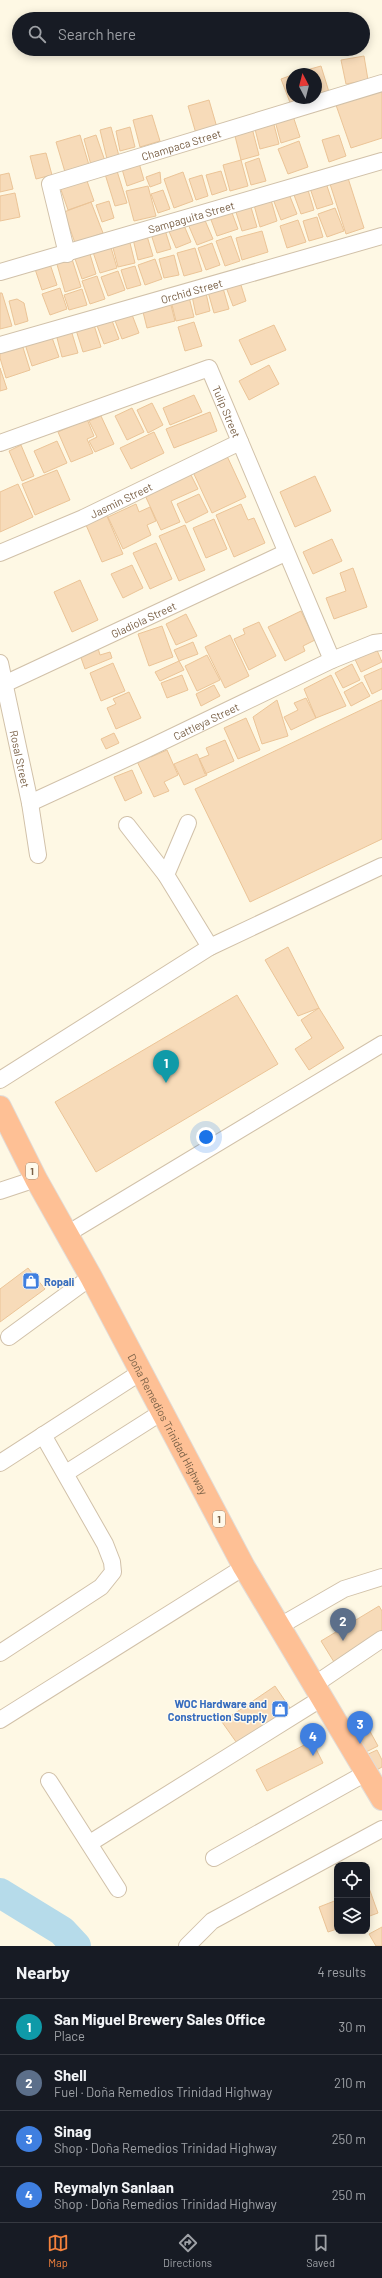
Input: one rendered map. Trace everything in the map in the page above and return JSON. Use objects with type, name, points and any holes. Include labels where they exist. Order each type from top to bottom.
[{"type":"highway","name":"Doña Remedios Trinidad Highway","points":[[0,1107],[36,1179],[91,1277],[244,1567],[278,1627],[375,1782]]},
{"type":"street","name":"Champaca Street","points":[[67,254],[50,184],[382,83]]},
{"type":"street","name":"Sampaguita Street","points":[[0,272],[67,254],[382,161]]},
{"type":"street","name":"Orchid Street","points":[[0,345],[382,236]]},
{"type":"street","name":"Tulip Street","points":[[0,443],[208,368],[285,553],[332,660]]},
{"type":"street","name":"Jasmin Street","points":[[0,553],[83,518],[240,442]]},
{"type":"street","name":"Gladiola Street","points":[[2,685],[285,553]]},
{"type":"street","name":"Cattleya Street","points":[[30,803],[154,746],[332,660],[374,643],[382,642]]},
{"type":"street","name":"Rosal Street","points":[[0,663],[2,685],[30,803],[38,855]]},
{"type":"street","points":[[166,874],[188,823]]},
{"type":"street","points":[[127,825],[166,874],[210,946]]},
{"type":"street","points":[[0,1080],[210,946],[382,866]]},
{"type":"street","points":[[67,1234],[382,1044]]},
{"type":"street","points":[[0,1192],[36,1179]]},
{"type":"street","points":[[9,1337],[91,1277]]},
{"type":"street","points":[[0,1463],[141,1372]]},
{"type":"street","points":[[66,1473],[162,1412]]},
{"type":"street","points":[[0,1653],[101,1587],[113,1572],[112,1562],[105,1544],[66,1473],[43,1435]]},
{"type":"street","points":[[0,1720],[244,1567]]},
{"type":"street","points":[[278,1627],[344,1589],[382,1577]]},
{"type":"street","points":[[90,1843],[318,1691],[382,1639]]},
{"type":"street","points":[[49,1781],[118,1889]]},
{"type":"street","points":[[214,1858],[375,1782]]},
{"type":"street","points":[[187,1946],[212,1921],[382,1829]]},
{"type":"building","points":[[364,56],[368,80],[346,84],[341,60]]},
{"type":"building","points":[[322,69],[329,92],[322,94]]},
{"type":"building","points":[[286,77],[286,92],[281,79]]},
{"type":"building","points":[[382,89],[382,138],[351,148],[336,105]]},
{"type":"building","points":[[209,100],[218,131],[197,137],[188,106]]},
{"type":"building","points":[[152,115],[160,141],[140,147],[133,120]]},
{"type":"building","points":[[293,116],[300,137],[281,143],[275,121]]},
{"type":"building","points":[[273,121],[279,144],[260,149],[254,125]]},
{"type":"building","points":[[111,127],[119,156],[107,159],[100,130]]},
{"type":"building","points":[[130,127],[135,147],[120,151],[116,131]]},
{"type":"building","points":[[252,128],[259,155],[241,160],[234,132]]},
{"type":"building","points":[[80,135],[89,165],[65,172],[56,142]]},
{"type":"building","points":[[96,135],[105,161],[91,165],[84,139]]},
{"type":"building","points":[[339,135],[346,156],[329,162],[322,140]]},
{"type":"building","points":[[299,141],[308,167],[288,174],[278,149]]},
{"type":"building","points":[[46,153],[52,175],[36,179],[30,156]]},
{"type":"building","points":[[259,158],[266,181],[251,185],[245,163]]},
{"type":"building","points":[[241,160],[248,186],[230,191],[223,165]]},
{"type":"building","points":[[139,163],[144,180],[127,186],[122,169]]},
{"type":"building","points":[[117,171],[127,203],[115,206],[105,174]]},
{"type":"building","points":[[221,171],[227,190],[212,195],[206,175]]},
{"type":"building","points":[[160,172],[161,183],[150,187],[146,177]]},
{"type":"building","points":[[183,172],[193,201],[174,208],[164,179]]},
{"type":"building","points":[[9,173],[13,189],[0,192],[0,175]]},
{"type":"building","points":[[202,175],[208,196],[196,200],[189,179]]},
{"type":"building","points":[[86,178],[94,201],[68,210],[60,187]]},
{"type":"building","points":[[348,178],[364,228],[346,234],[330,184]]},
{"type":"building","points":[[326,183],[333,204],[317,209],[310,188]]},
{"type":"building","points":[[148,186],[156,216],[134,221],[126,191]]},
{"type":"building","points":[[163,190],[170,209],[158,213],[151,194]]},
{"type":"building","points":[[308,190],[314,210],[301,214],[294,195]]},
{"type":"building","points":[[15,193],[20,217],[0,221],[0,196]]},
{"type":"building","points":[[289,194],[297,214],[281,220],[273,199]]},
{"type":"building","points":[[271,200],[277,221],[260,227],[254,205]]},
{"type":"building","points":[[109,201],[114,218],[102,222],[96,205]]},
{"type":"building","points":[[91,202],[103,233],[75,243],[64,212]]},
{"type":"building","points":[[250,204],[257,227],[242,231],[235,209]]},
{"type":"building","points":[[335,208],[344,231],[327,237],[318,214]]},
{"type":"building","points":[[231,210],[238,229],[217,236],[210,217]]},
{"type":"building","points":[[317,217],[323,237],[309,241],[303,221]]},
{"type":"building","points":[[204,218],[213,239],[197,245],[188,224]]},
{"type":"building","points":[[298,220],[306,242],[287,248],[280,226]]},
{"type":"building","points":[[183,223],[191,242],[176,248],[168,229]]},
{"type":"building","points":[[165,230],[171,249],[157,253],[151,234]]},
{"type":"building","points":[[262,231],[268,252],[242,260],[236,238]]},
{"type":"building","points":[[147,236],[153,256],[138,260],[133,239]]},
{"type":"building","points":[[231,236],[240,261],[225,266],[216,241]]},
{"type":"building","points":[[129,239],[135,263],[118,267],[112,244]]},
{"type":"building","points":[[212,243],[220,265],[206,270],[198,248]]},
{"type":"building","points":[[110,244],[117,268],[100,273],[92,249]]},
{"type":"building","points":[[195,248],[202,271],[184,276],[177,253]]},
{"type":"building","points":[[89,251],[96,274],[82,279],[74,256]]},
{"type":"building","points":[[174,255],[179,275],[164,278],[159,259]]},
{"type":"building","points":[[71,256],[81,287],[65,292],[56,261]]},
{"type":"building","points":[[155,259],[162,279],[145,285],[138,265]]},
{"type":"building","points":[[49,261],[57,285],[42,290],[34,266]]},
{"type":"building","points":[[135,266],[141,285],[127,289],[121,270]]},
{"type":"building","points":[[118,271],[125,290],[108,296],[101,277]]},
{"type":"building","points":[[97,276],[105,299],[90,304],[82,281]]},
{"type":"building","points":[[240,282],[246,301],[233,306],[226,287]]},
{"type":"building","points":[[60,288],[67,309],[50,315],[42,294]]},
{"type":"building","points":[[223,288],[229,309],[214,313],[208,292]]},
{"type":"building","points":[[82,289],[87,305],[69,310],[64,295]]},
{"type":"building","points":[[0,293],[2,293],[12,326],[0,329]]},
{"type":"building","points":[[206,293],[210,311],[196,315],[192,296]]},
{"type":"building","points":[[189,297],[194,317],[176,321],[171,301]]},
{"type":"building","points":[[17,299],[24,303],[28,321],[15,325],[9,301]]},
{"type":"building","points":[[170,301],[175,321],[147,328],[142,308]]},
{"type":"building","points":[[131,312],[139,333],[122,339],[114,318]]},
{"type":"building","points":[[111,318],[119,339],[104,344],[96,323]]},
{"type":"building","points":[[194,322],[202,346],[185,351],[178,327]]},
{"type":"building","points":[[94,325],[101,347],[83,352],[76,330]]},
{"type":"building","points":[[274,325],[286,350],[251,365],[239,340]]},
{"type":"building","points":[[71,330],[78,353],[62,357],[56,334]]},
{"type":"building","points":[[50,332],[59,357],[32,366],[24,341]]},
{"type":"building","points":[[21,341],[30,370],[6,378],[0,358],[0,348]]},
{"type":"building","points":[[269,365],[279,384],[249,400],[239,381]]},
{"type":"building","points":[[0,368],[7,389],[0,391]]},
{"type":"building","points":[[194,395],[202,412],[170,425],[163,408]]},
{"type":"building","points":[[152,403],[163,425],[148,433],[137,410]]},
{"type":"building","points":[[132,408],[144,432],[127,440],[115,416]]},
{"type":"building","points":[[210,412],[217,431],[174,448],[166,429]]},
{"type":"building","points":[[101,416],[114,444],[95,452],[89,441],[97,437],[89,421]]},
{"type":"building","points":[[87,419],[94,436],[87,439],[93,453],[71,462],[58,432]]},
{"type":"building","points":[[154,432],[164,453],[131,469],[120,448]]},
{"type":"building","points":[[57,441],[67,463],[44,473],[34,451]]},
{"type":"building","points":[[21,445],[34,476],[22,481],[9,451]]},
{"type":"building","points":[[227,456],[246,497],[212,513],[193,472]]},
{"type":"building","points":[[57,470],[70,500],[35,515],[22,484]]},
{"type":"building","points":[[189,471],[198,489],[171,501],[180,522],[161,530],[143,491]]},
{"type":"building","points":[[315,476],[331,511],[295,527],[280,492]]},
{"type":"building","points":[[18,484],[33,517],[0,532],[0,492]]},
{"type":"building","points":[[199,494],[208,512],[186,523],[177,504]]},
{"type":"building","points":[[136,504],[139,512],[150,507],[156,521],[147,525],[151,535],[123,549],[108,517]]},
{"type":"building","points":[[241,504],[248,520],[254,518],[265,543],[234,557],[216,515]]},
{"type":"building","points":[[104,509],[123,554],[102,562],[83,518]]},
{"type":"building","points":[[214,519],[227,549],[206,558],[193,528]]},
{"type":"building","points":[[185,525],[205,570],[179,581],[159,536]]},
{"type":"building","points":[[332,539],[342,561],[313,574],[303,552]]},
{"type":"building","points":[[156,543],[172,579],[150,589],[133,553]]},
{"type":"building","points":[[132,565],[143,588],[123,598],[111,574]]},
{"type":"building","points":[[353,568],[367,607],[334,619],[326,598],[346,591],[340,573]]},
{"type":"building","points":[[80,580],[98,620],[72,632],[54,592]]},
{"type":"building","points":[[301,611],[315,640],[303,646],[305,651],[285,661],[268,627]]},
{"type":"building","points":[[186,614],[197,636],[176,645],[166,624]]},
{"type":"building","points":[[259,622],[276,656],[249,670],[234,639],[245,634],[243,629]]},
{"type":"building","points":[[162,626],[173,657],[149,666],[138,634]]},
{"type":"building","points":[[230,635],[249,676],[225,688],[205,647]]},
{"type":"building","points":[[193,642],[198,654],[179,661],[174,650]]},
{"type":"building","points":[[374,643],[382,662],[361,672],[352,653]]},
{"type":"building","points":[[98,648],[100,655],[110,652],[112,658],[85,669],[80,655]]},
{"type":"building","points":[[207,655],[220,680],[197,691],[185,666]]},
{"type":"building","points":[[179,661],[184,670],[160,681],[155,672]]},
{"type":"building","points":[[113,663],[125,691],[101,701],[90,673]]},
{"type":"building","points":[[352,664],[360,680],[343,688],[335,673]]},
{"type":"building","points":[[382,668],[382,689],[372,694],[364,676]]},
{"type":"building","points":[[182,675],[188,690],[167,698],[161,683]]},
{"type":"building","points":[[331,675],[346,706],[316,718],[304,689]]},
{"type":"building","points":[[362,682],[370,696],[351,706],[344,692]]},
{"type":"building","points":[[214,685],[220,696],[201,706],[196,694]]},
{"type":"building","points":[[129,692],[141,718],[116,729],[107,708],[116,704],[113,699]]},
{"type":"building","points":[[306,698],[316,718],[291,730],[284,717],[298,710],[294,703]]},
{"type":"building","points":[[277,700],[288,736],[262,744],[253,717]]},
{"type":"building","points":[[382,700],[382,839],[250,902],[195,789]]},
{"type":"building","points":[[246,718],[260,750],[238,759],[224,728]]},
{"type":"building","points":[[114,733],[119,743],[106,749],[101,739]]},
{"type":"building","points":[[225,740],[234,761],[205,774],[199,759],[209,755],[206,748]]},
{"type":"building","points":[[147,749],[151,757],[167,750],[178,775],[164,782],[169,791],[154,797],[134,755]]},
{"type":"building","points":[[197,754],[207,775],[184,785],[174,764]]},
{"type":"building","points":[[132,770],[142,793],[125,801],[114,777]]},
{"type":"building","points":[[288,947],[319,1008],[298,1016],[265,960]]},
{"type":"building","points":[[237,995],[278,1064],[96,1172],[55,1102]]},
{"type":"building","points":[[319,1008],[344,1048],[309,1070],[295,1049],[312,1038],[301,1020]]},
{"type":"building","points":[[28,1268],[45,1289],[0,1322],[0,1289]]},
{"type":"building","points":[[379,1606],[382,1611],[382,1634],[334,1662],[321,1641]]},
{"type":"building","points":[[275,1686],[292,1711],[239,1746],[222,1722]]},
{"type":"building","points":[[367,1726],[378,1746],[362,1754],[352,1734]]},
{"type":"building","points":[[312,1741],[323,1763],[267,1791],[256,1770]]},
{"type":"building","points":[[377,1750],[382,1760],[382,1767],[373,1772],[364,1756]]},
{"type":"building","points":[[370,1891],[378,1913],[370,1916]]},
{"type":"building","points":[[334,1901],[334,1930],[328,1932],[319,1907]]},
{"type":"building","points":[[382,1927],[382,1946],[376,1946],[370,1933]]},
{"type":"waterway","points":[[0,1893],[62,1931],[76,1946]]},
{"type":"place","name":"San Miguel Brewery Sales Office","points":[[166,1083]]},
{"type":"place","name":"Ropali","points":[[31,1281]]},
{"type":"place","name":"Shell","points":[[343,1641]]},
{"type":"place","name":"WOC Hardware and Construction Supply","points":[[280,1709]]},
{"type":"place","name":"Sinag","points":[[360,1744]]},
{"type":"place","name":"Reymalyn Sanlaan","points":[[313,1756]]}]
